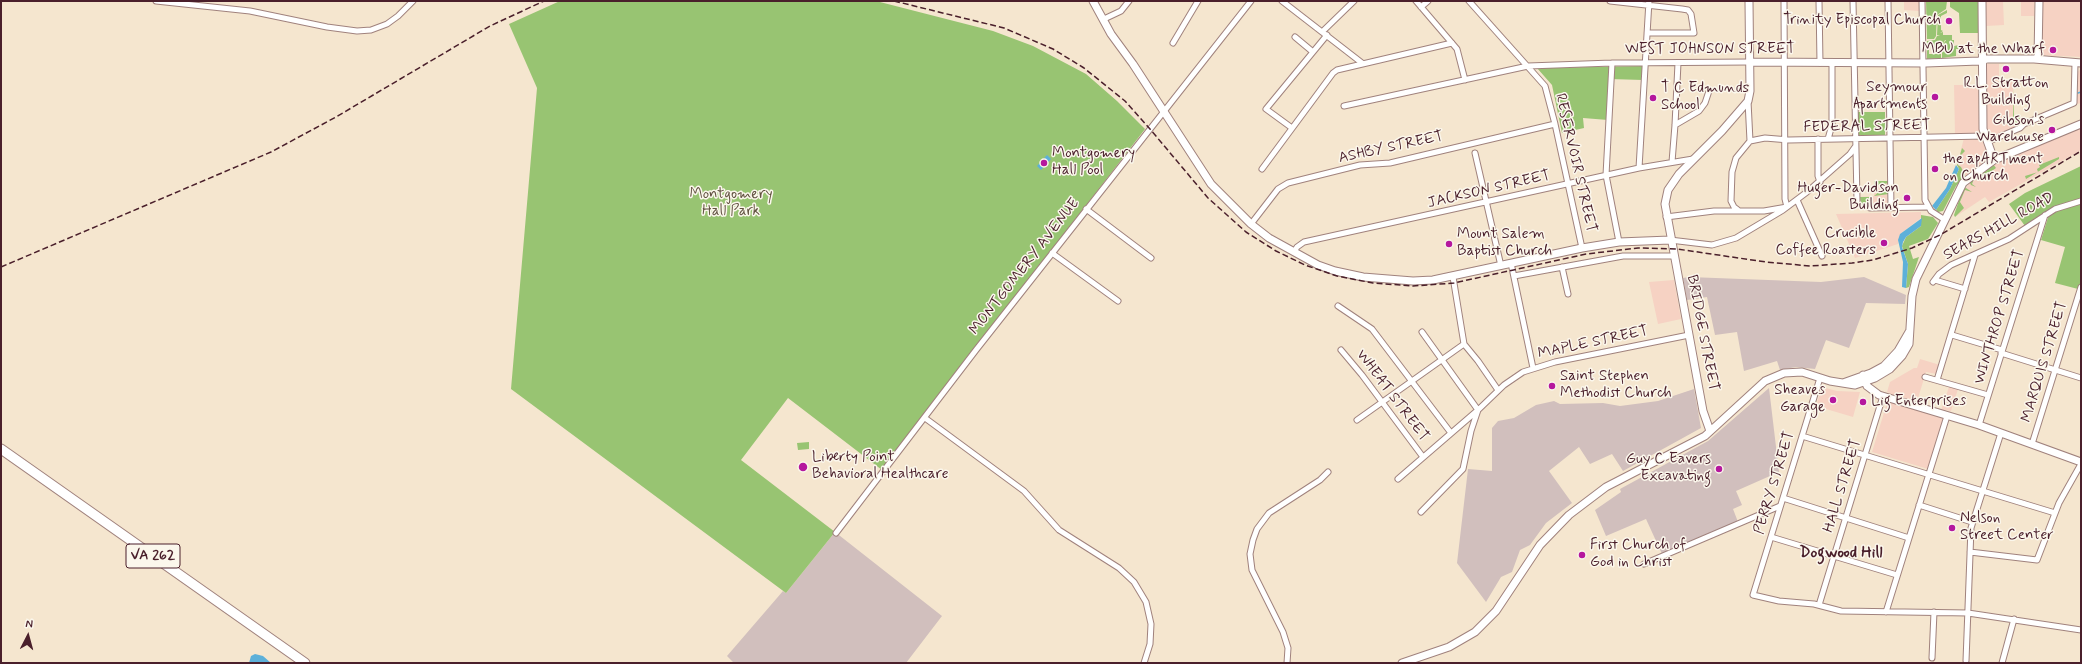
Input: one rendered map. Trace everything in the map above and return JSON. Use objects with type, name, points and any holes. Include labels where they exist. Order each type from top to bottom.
[{"type":"highway","name":"VA 262","points":[[1,449],[305,663]]},
{"type":"street","points":[[156,1],[250,11],[327,27],[357,31],[371,30],[391,22],[413,1]]},
{"type":"street","points":[[1094,1],[1111,34],[1136,69],[1207,180],[1250,224],[1294,252],[1329,269],[1363,276],[1422,281],[1454,277],[1582,248],[1619,242],[1670,240],[1703,245],[1717,244],[1740,236],[1797,200],[1820,182],[1855,147]]},
{"type":"street","points":[[1104,19],[1121,11],[1129,1]]},
{"type":"street","points":[[1173,43],[1198,1]]},
{"type":"street","name":"MONTGOMERY AVENUE","points":[[836,533],[1086,209],[1251,1]]},
{"type":"street","points":[[1282,1],[1362,63]]},
{"type":"street","points":[[1322,32],[1354,1]]},
{"type":"street","points":[[1416,1],[1457,49],[1465,80]]},
{"type":"street","points":[[1421,7],[1428,1]]},
{"type":"street","name":"RESERVOIR STREET","points":[[1469,1],[1545,86],[1555,124],[1582,248]]},
{"type":"street","points":[[1610,1],[1649,3],[1688,10],[1692,17],[1694,33],[1647,33]]},
{"type":"street","points":[[1738,210],[1734,207],[1731,201],[1732,167],[1737,156],[1750,140],[1748,101],[1750,62],[1749,1]]},
{"type":"street","points":[[1784,1],[1785,200],[1787,207]]},
{"type":"street","points":[[1819,1],[1820,63]]},
{"type":"street","points":[[1853,1],[1853,63],[1857,201]]},
{"type":"street","points":[[1888,1],[1891,208]]},
{"type":"street","points":[[1922,1],[1924,196],[1927,207],[1933,213],[1945,220]]},
{"type":"street","points":[[1982,1],[1983,129],[1994,160]]},
{"type":"street","points":[[2038,59],[2039,1]]},
{"type":"street","points":[[1640,168],[1649,3]]},
{"type":"street","points":[[1292,128],[1266,109],[1327,35]]},
{"type":"street","points":[[1295,37],[1313,52]]},
{"type":"street","points":[[1262,169],[1333,73],[1337,70],[1452,43]]},
{"type":"street","name":"WEST JOHNSON STREET","points":[[1344,106],[1528,66],[1612,63],[1923,63],[2038,59],[2078,63]]},
{"type":"street","points":[[1612,63],[1606,175],[1619,242]]},
{"type":"street","points":[[1672,162],[1676,125],[1678,63]]},
{"type":"street","points":[[1828,139],[1832,125],[1832,63]]},
{"type":"street","points":[[1986,139],[2020,128],[2024,124],[2074,103],[2078,63]]},
{"type":"street","points":[[1676,125],[1699,111],[1705,103],[1709,91]]},
{"type":"street","name":"BRIDGE STREET","points":[[1710,431],[1703,411],[1670,240],[1665,200],[1670,188],[1679,174],[1722,131],[1748,101]]},
{"type":"street","name":"ASHBY STREET","points":[[1250,224],[1278,189],[1288,183],[1360,165],[1390,163],[1555,124]]},
{"type":"street","points":[[1402,663],[1453,645],[1481,627],[1498,607],[1540,545],[1560,523],[1586,500],[1606,487],[1655,463],[1710,431],[1756,386],[1769,378],[1794,372],[1808,373],[1820,378],[1847,385],[1882,374],[1898,362],[1909,344],[1913,292],[1916,279],[1963,183],[1994,160],[2081,124]]},
{"type":"street","name":"FEDERAL STREET","points":[[1750,140],[1763,138],[1855,140],[1924,138],[1986,139]]},
{"type":"street","points":[[1818,139],[1818,176],[1820,182]]},
{"type":"street","points":[[1475,153],[1501,266]]},
{"type":"street","name":"JACKSON STREET","points":[[1294,252],[1297,247],[1304,242],[1487,203],[1606,175],[1693,159]]},
{"type":"street","points":[[1797,200],[1822,256]]},
{"type":"street","name":"SEARS HILL ROAD","points":[[1965,288],[1934,281],[1951,266],[2009,239],[2045,215],[2062,206],[2081,201]]},
{"type":"street","points":[[1666,217],[1714,211],[1764,211],[1787,207]]},
{"type":"street","points":[[1870,208],[1927,207]]},
{"type":"street","points":[[1086,209],[1151,258]]},
{"type":"street","name":"WINTHROP STREET","points":[[1979,425],[2045,215]]},
{"type":"street","points":[[1052,253],[1118,302]]},
{"type":"street","points":[[1937,380],[1952,335],[1975,255]]},
{"type":"street","points":[[1514,276],[1623,256],[1673,256]]},
{"type":"street","points":[[1511,264],[1533,368]]},
{"type":"street","points":[[1562,267],[1568,294]]},
{"type":"street","points":[[1454,277],[1464,344],[1498,390]]},
{"type":"street","name":"MARQUIS STREET","points":[[2032,444],[2081,287]]},
{"type":"street","points":[[1338,306],[1370,326],[1451,433]]},
{"type":"street","points":[[1421,512],[1463,469],[1471,432],[1478,410],[1422,332]]},
{"type":"street","name":"MAPLE STREET","points":[[1398,479],[1478,410],[1498,390],[1512,379],[1533,368],[1555,362],[1689,335]]},
{"type":"street","points":[[1952,335],[2081,378]]},
{"type":"street","points":[[1357,420],[1411,380],[1464,344]]},
{"type":"street","name":"WHEAT STREET","points":[[1341,350],[1362,375],[1423,457]]},
{"type":"street","points":[[1925,377],[1988,395]]},
{"type":"street","name":"PERRY STREET","points":[[1819,605],[1753,595],[1820,378]]},
{"type":"street","points":[[1864,379],[1868,388],[1883,396],[1979,425],[2081,463],[2068,485],[2055,513],[2037,560],[1970,552]]},
{"type":"street","name":"HALL STREET","points":[[1819,605],[1883,396]]},
{"type":"street","points":[[1886,612],[1947,416]]},
{"type":"street","points":[[925,418],[1024,491],[1059,530],[1119,568],[1134,582],[1146,602],[1151,624],[1150,644],[1144,663]]},
{"type":"street","points":[[1966,661],[1972,522],[2001,433]]},
{"type":"street","points":[[1802,436],[2055,513]]},
{"type":"street","points":[[1287,663],[1288,648],[1283,632],[1252,570],[1250,554],[1252,540],[1257,529],[1269,513],[1320,480],[1328,472]]},
{"type":"street","points":[[1783,498],[1909,538]]},
{"type":"street","points":[[1919,505],[1972,522]]},
{"type":"street","points":[[1644,564],[1780,506]]},
{"type":"street","points":[[1770,537],[1897,576]]},
{"type":"street","points":[[1819,605],[1841,611],[1968,613],[2081,630]]},
{"type":"street","points":[[1932,658],[1934,612]]},
{"type":"street","points":[[2002,663],[2014,619]]},
{"type":"shaded area","points":[[1904,1],[1919,1],[1919,11],[1904,10]]},
{"type":"shaded area","points":[[1986,1],[2003,1],[2004,25],[1986,26]]},
{"type":"shaded area","points":[[2021,1],[2034,1],[2034,16],[2021,16]]},
{"type":"shaded area","points":[[2043,1],[2081,1],[2081,57],[2043,55]]},
{"type":"shaded area","points":[[1986,64],[1999,64],[1999,81],[2013,81],[2013,118],[2018,127],[1990,139],[1987,132]]},
{"type":"shaded area","points":[[2081,68],[2081,103],[2077,104],[2078,72]]},
{"type":"shaded area","points":[[1954,85],[1978,85],[1979,135],[1955,135]]},
{"type":"shaded area","points":[[2081,127],[2081,150],[1989,202],[1985,197],[1955,217],[1965,189],[1995,162]]},
{"type":"shaded area","points":[[1964,138],[1981,138],[1988,156],[1987,159],[1965,176],[1957,165]]},
{"type":"shaded area","points":[[1874,181],[1887,181],[1887,204],[1861,205],[1860,197],[1874,196]]},
{"type":"shaded area","points":[[1921,212],[1921,218],[1900,234],[1898,244],[1855,258],[1836,214]]},
{"type":"shaded area","points":[[1864,277],[1906,295],[1905,304],[1866,303],[1849,348],[1826,340],[1815,369],[1796,367],[1780,370],[1777,361],[1744,371],[1737,332],[1715,335],[1707,297],[1687,300],[1683,278],[1821,282]]},
{"type":"shaded area","points":[[1674,280],[1681,319],[1658,324],[1649,282]]},
{"type":"shaded area","points":[[1920,359],[1940,365],[1937,374],[1926,372],[1915,408],[1939,416],[1949,387],[1958,389],[1951,411],[1946,410],[1928,469],[1872,452],[1890,393],[1887,392],[1890,382],[1914,368],[1917,368]]},
{"type":"shaded area","name":"Sheaves Garage","points":[[1822,387],[1837,391],[1860,392],[1853,417],[1816,406]]},
{"type":"shaded area","name":"Guy C Eavers Excavating","points":[[1769,388],[1779,472],[1736,491],[1742,505],[1733,509],[1738,522],[1662,554],[1646,519],[1606,536],[1595,510],[1621,492],[1620,489],[1708,441]]},
{"type":"shaded area","points":[[1694,389],[1701,428],[1623,471],[1612,454],[1590,464],[1579,447],[1549,471],[1572,503],[1546,523],[1530,545],[1520,550],[1512,572],[1501,577],[1486,602],[1457,563],[1468,469],[1492,471],[1492,428],[1498,421],[1514,418],[1536,405],[1554,401],[1560,404],[1603,403],[1620,406],[1658,401]]},
{"type":"shaded area","points":[[835,532],[942,616],[906,663],[734,663],[727,656],[783,591],[786,593]]},
{"type":"green space","name":"Montgomery Hall Park","points":[[560,1],[876,1],[993,31],[1033,46],[1086,74],[1117,101],[1145,129],[882,470],[788,398],[741,460],[835,532],[786,593],[511,389],[537,88],[509,24]]},
{"type":"green space","points":[[1926,1],[1947,1],[1946,9],[1937,15],[1936,36],[1934,39],[1927,39]]},
{"type":"green space","points":[[1950,1],[1978,1],[1978,33],[1960,33],[1959,13],[1950,7]]},
{"type":"green space","points":[[1947,10],[1947,13],[1941,16],[1941,30],[1943,31],[1940,33],[1943,32],[1943,35],[1952,35],[1952,40],[1945,40],[1941,48],[1930,47],[1927,49],[1927,41],[1935,40],[1937,36],[1940,36],[1937,35],[1938,15]]},
{"type":"green space","points":[[1946,40],[1954,40],[1954,46],[1959,45],[1959,49],[1956,49],[1956,56],[1942,58],[1942,52],[1944,51],[1942,46]]},
{"type":"green space","points":[[1927,50],[1929,50],[1929,54],[1941,54],[1941,58],[1927,59]]},
{"type":"green space","points":[[1644,66],[1643,80],[1609,79],[1608,120],[1583,118],[1584,128],[1562,133],[1552,85],[1537,68]]},
{"type":"green space","points":[[2013,88],[2014,116],[2019,117],[2022,123],[2018,127],[2013,118]]},
{"type":"green space","points":[[1858,112],[1885,112],[1885,135],[1858,135]]},
{"type":"green space","points":[[1962,148],[1965,151],[1960,156],[1958,165],[1961,167],[1965,175],[1956,186],[1943,211],[1938,212],[1936,210],[1950,189],[1959,169],[1957,165]]},
{"type":"green space","points":[[2059,157],[2059,159],[2038,172],[2037,169],[2040,167],[2039,165]]},
{"type":"green space","points":[[1993,164],[1996,168],[1986,175],[1986,179],[1980,174],[1976,177],[1978,180],[1974,179],[1972,184],[1976,187],[1971,185],[1969,181]]},
{"type":"green space","points":[[2081,166],[2081,281],[2078,289],[2055,283],[2065,247],[2041,240],[2050,211],[2025,226],[2009,204],[2025,193]]},
{"type":"green space","points":[[2037,172],[2026,179],[2025,176]]},
{"type":"green space","points":[[1874,181],[1889,181],[1889,183],[1878,185],[1874,192]]},
{"type":"green space","points":[[1885,187],[1889,187],[1889,194],[1874,196]]},
{"type":"green space","points":[[1966,188],[1972,192],[1965,190],[1960,202],[1964,208],[1955,217],[1954,215],[1963,189]]},
{"type":"green space","points":[[1860,197],[1870,197],[1868,200],[1871,201],[1871,205],[1861,205]]},
{"type":"green space","points":[[1921,215],[1933,217],[1938,223],[1928,239],[1909,246],[1913,259],[1919,257],[1909,287],[1906,288],[1908,264],[1902,246],[1906,237],[1921,226]]},
{"type":"green space","points":[[809,442],[809,449],[798,450],[797,443]]},
{"type":"water","name":"Montgomery Hall Pool","points":[[1047,155],[1051,159],[1041,170],[1037,166]]},
{"type":"water","points":[[1956,165],[1959,169],[1950,189],[1936,210],[1932,206],[1946,188]]},
{"type":"water","points":[[1922,218],[1921,226],[1906,237],[1903,242],[1902,247],[1908,264],[1906,288],[1902,287],[1903,262],[1898,240],[1900,234]]},
{"type":"water","points":[[255,654],[263,656],[271,663],[249,663],[251,656]]},
{"type":"railway","points":[[1,267],[271,152],[336,117],[490,26],[544,1]]},
{"type":"railway","points":[[894,1],[1004,28],[1053,49],[1084,68],[1125,101],[1208,198],[1246,232],[1276,251],[1305,265],[1337,276],[1373,283],[1413,286],[1454,283],[1586,254],[1638,248],[1677,249],[1766,262],[1810,266],[1873,260],[1912,248],[1940,235],[2081,151]]},
{"type":"place","name":"Trinity Episcopal Church","points":[[1949,21]]},
{"type":"place","name":"MBU at the Wharf","points":[[2053,50]]},
{"type":"place","name":"R.L. Stratton Building","points":[[2006,69]]},
{"type":"place","name":"Seymour Apartments","points":[[1935,97]]},
{"type":"place","name":"T C Edmunds School","points":[[1653,98]]},
{"type":"place","name":"Gibson's Warehouse","points":[[2052,130]]},
{"type":"place","name":"Montgomery Hall Pool","points":[[1044,163]]},
{"type":"place","name":"the apARTment on Church","points":[[1935,169]]},
{"type":"place","name":"Huger-Davidson Building","points":[[1907,198]]},
{"type":"place","name":"Crucible Coffee Roasters","points":[[1884,243]]},
{"type":"place","name":"Mount Salem Baptist Church","points":[[1449,244]]},
{"type":"place","name":"Saint Stephen Methodist Church","points":[[1552,386]]},
{"type":"place","name":"Sheaves Garage","points":[[1833,400]]},
{"type":"place","name":"Lig Enterprises","points":[[1863,402]]},
{"type":"place","name":"Liberty Point Behavioral Healthcare","points":[[803,467]]},
{"type":"place","name":"Guy C Eavers Excavating","points":[[1719,469]]},
{"type":"place","name":"Nelson Street Center","points":[[1952,528]]},
{"type":"place","name":"First Church of God in Christ","points":[[1582,555]]},
{"type":"district","name":"Dogwood Hill","points":[[1841,554]]}]
